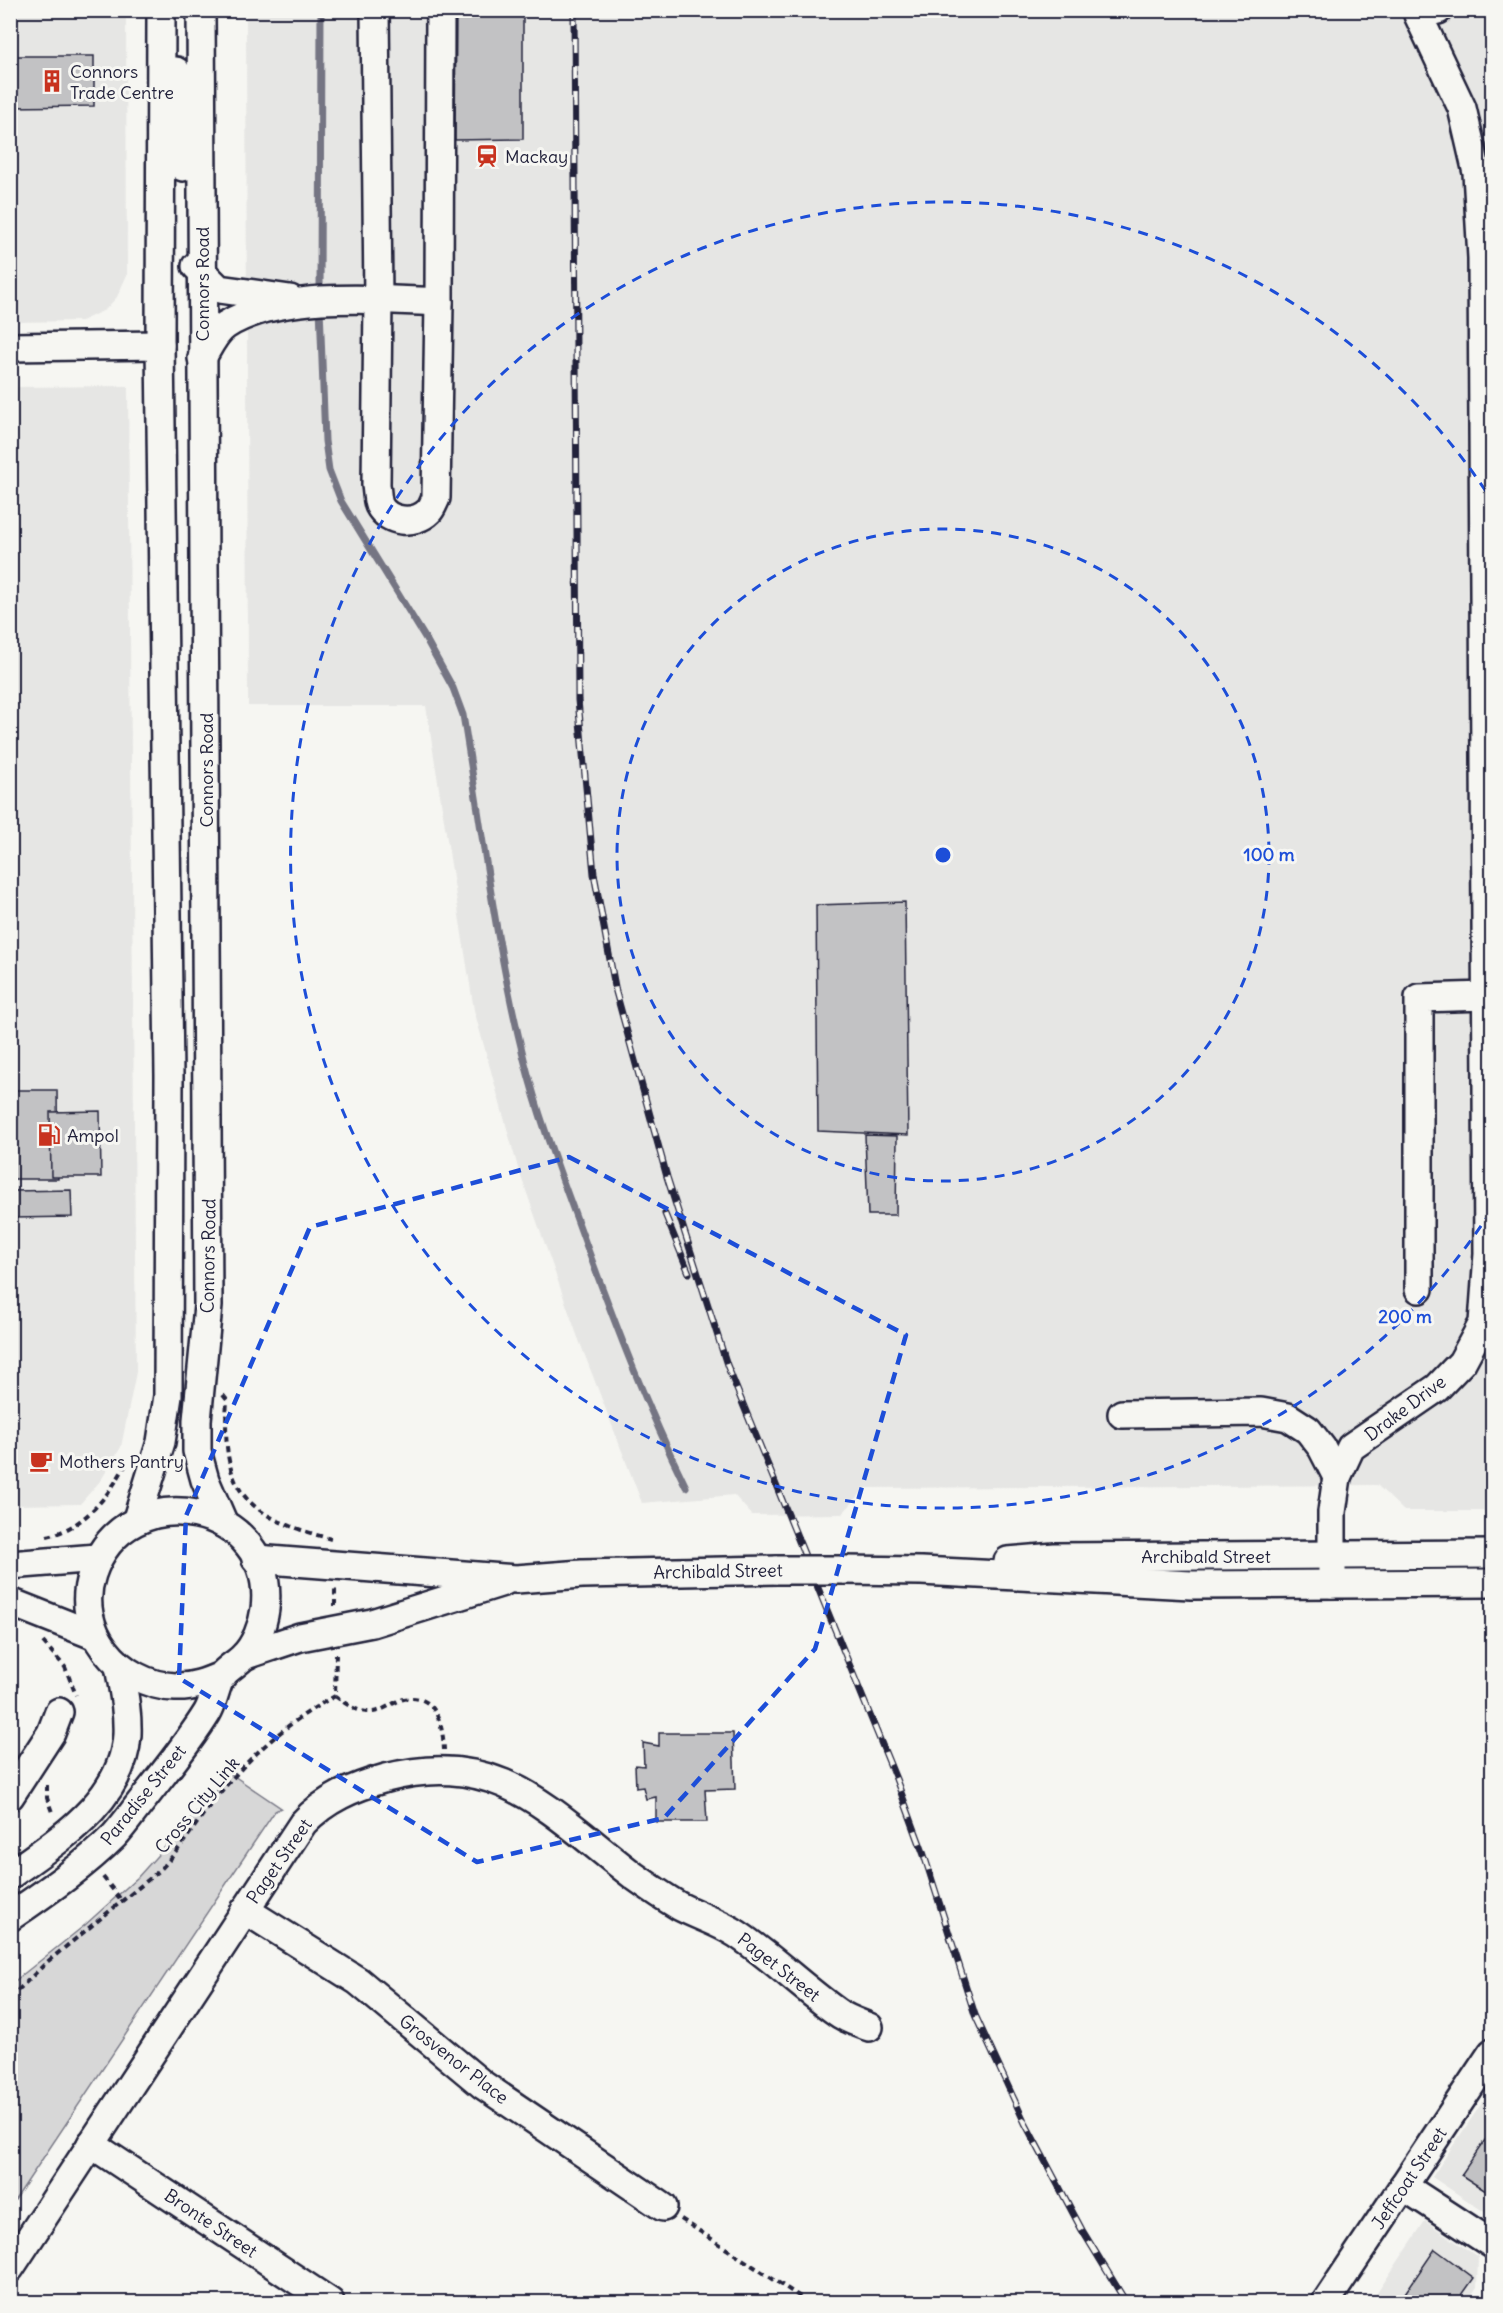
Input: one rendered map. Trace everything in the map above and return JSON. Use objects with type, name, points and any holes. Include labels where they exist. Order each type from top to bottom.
[{"type":"street","name":"Connors Road","points":[[201,10],[208,1306],[197,1451],[205,1480],[224,1524]]},
{"type":"street","points":[[375,10],[378,299],[376,486],[379,504],[387,516],[401,520],[417,518],[430,511],[436,498],[440,10]]},
{"type":"street","points":[[161,11],[173,52],[182,123],[183,242],[190,258],[212,285],[231,293],[277,295],[300,301]]},
{"type":"street","points":[[137,1519],[161,1442],[168,1396],[169,1076],[160,345],[161,11]]},
{"type":"street","name":"Drake Drive","points":[[1332,1584],[1332,1512],[1337,1477],[1351,1447],[1437,1388],[1462,1362],[1483,1323],[1488,1254],[1482,270],[1477,173],[1462,108],[1428,13]]},
{"type":"street","points":[[202,358],[219,330],[227,324],[300,301],[378,299],[439,302]]},
{"type":"street","points":[[10,347],[160,345]]},
{"type":"street","points":[[1419,1289],[1419,998],[1487,996]]},
{"type":"street","points":[[1122,1414],[1261,1412],[1288,1417],[1308,1430],[1322,1448],[1337,1477]]},
{"type":"street","points":[[166,1510],[196,1512],[224,1524],[243,1539],[256,1559],[265,1583],[265,1608],[259,1633],[246,1655],[223,1675],[200,1684],[176,1688],[152,1684],[119,1666],[96,1636],[88,1611],[88,1592],[97,1558],[114,1535],[137,1519],[166,1510]]},
{"type":"street","name":"Archibald Street","points":[[921,1570],[1055,1557],[1492,1554]]},
{"type":"street","points":[[10,1565],[97,1558]]},
{"type":"street","name":"Archibald Street","points":[[256,1559],[516,1579],[582,1574],[921,1570],[1168,1584],[1492,1583]]},
{"type":"street","name":"Archibald Street","points":[[246,1655],[300,1636],[372,1623],[516,1579]]},
{"type":"street","points":[[10,1602],[96,1636]]},
{"type":"street","name":"Paradise Street","points":[[10,1875],[87,1815],[106,1793],[118,1769],[127,1737],[127,1709],[119,1666]]},
{"type":"street","name":"Paradise Street","points":[[10,1917],[60,1881],[114,1835],[208,1711],[223,1675]]},
{"type":"street","points":[[10,1796],[51,1733],[59,1712]]},
{"type":"street","name":"Paget Street","points":[[10,2268],[303,1823],[316,1809],[366,1784],[425,1770],[445,1769],[475,1773],[508,1784],[582,1832],[634,1876],[679,1906],[734,1932],[777,1962],[838,2013],[869,2027]]},
{"type":"street","name":"Grosvenor Place","points":[[245,1910],[358,1981],[483,2085],[663,2207]]},
{"type":"street","name":"Jeffcoat Street","points":[[1326,2302],[1492,2053]]},
{"type":"street","name":"Bronte Street","points":[[91,2144],[330,2302]]},
{"type":"street","points":[[1403,2186],[1492,2244]]},
{"type":"path","points":[[40,1537],[61,1532],[78,1524],[109,1490],[130,1454]]},
{"type":"path","points":[[226,1455],[243,1496],[262,1514],[297,1530],[335,1540]]},
{"type":"path","points":[[335,1585],[335,1606]]},
{"type":"path","points":[[336,1649],[335,1696],[348,1706],[369,1713],[405,1698],[417,1699],[433,1707],[442,1724],[445,1769]]},
{"type":"path","name":"Cross City Link","points":[[10,1998],[47,1962],[175,1855],[202,1817],[278,1732],[302,1714],[335,1696]]},
{"type":"path","points":[[97,1869],[122,1901]]},
{"type":"path","points":[[663,2207],[808,2302]]},
{"type":"highlighted area","points":[[569,1157],[906,1335],[815,1649],[664,1818],[477,1862],[179,1678],[186,1516],[310,1227]]},
{"type":"shaded area","points":[[10,11],[126,11],[127,275],[117,297],[105,310],[81,321],[11,322]]},
{"type":"shaded area","points":[[246,11],[1492,11],[1492,1511],[1404,1511],[1377,1485],[866,1488],[842,1514],[752,1515],[734,1495],[642,1503],[577,1335],[518,1168],[474,1010],[426,706],[248,706]]},
{"type":"shaded area","points":[[128,386],[136,1372],[121,1447],[101,1480],[80,1504],[11,1505],[10,387]]},
{"type":"shaded area","points":[[231,1774],[281,1808],[275,1811],[11,2206],[11,1984],[85,1925],[137,1878]]},
{"type":"shaded area","points":[[1492,2088],[1492,2217],[1432,2177]]},
{"type":"shaded area","points":[[1425,2221],[1478,2257],[1477,2287],[1467,2302],[1371,2302]]},
{"type":"building","points":[[456,10],[523,10],[523,139],[455,140]]},
{"type":"building","name":"Connors Trade Centre","points":[[10,56],[94,56],[94,106],[10,107]]},
{"type":"building","points":[[905,902],[908,1135],[818,1131],[816,905]]},
{"type":"building","points":[[10,1090],[57,1090],[58,1179],[10,1179]]},
{"type":"building","points":[[100,1111],[101,1177],[51,1177],[50,1112]]},
{"type":"building","points":[[865,1135],[897,1136],[896,1215],[868,1215]]},
{"type":"building","points":[[71,1190],[72,1217],[13,1218],[13,1191]]},
{"type":"building","points":[[10,1683],[18,1687],[10,1700]]},
{"type":"building","points":[[659,1733],[733,1733],[735,1789],[705,1790],[707,1822],[656,1822],[656,1797],[646,1799],[643,1787],[636,1788],[635,1765],[644,1766],[643,1743],[659,1746]]},
{"type":"building","points":[[1485,2140],[1492,2145],[1492,2195],[1461,2175]]},
{"type":"building","points":[[1435,2249],[1474,2278],[1457,2302],[1399,2302]]},
{"type":"waterway","points":[[320,296],[321,10]]},
{"type":"waterway","points":[[320,307],[325,441],[329,470],[341,501],[426,639],[453,688],[463,715],[497,931],[514,1017],[530,1081],[559,1170],[619,1331],[657,1426],[686,1487]]},
{"type":"railway","points":[[574,10],[578,700],[594,874],[616,992],[667,1177],[727,1365],[896,1779],[924,1855],[975,2015],[1025,2123],[1082,2230],[1126,2302]]},
{"type":"railway","points":[[665,1214],[689,1273]]},
{"type":"place","name":"Connors Trade Centre","points":[[52,81]]},
{"type":"place","name":"Mackay","points":[[487,156]]},
{"type":"place","name":"Ampol","points":[[49,1135]]},
{"type":"place","name":"Mothers Pantry","points":[[41,1461]]}]
